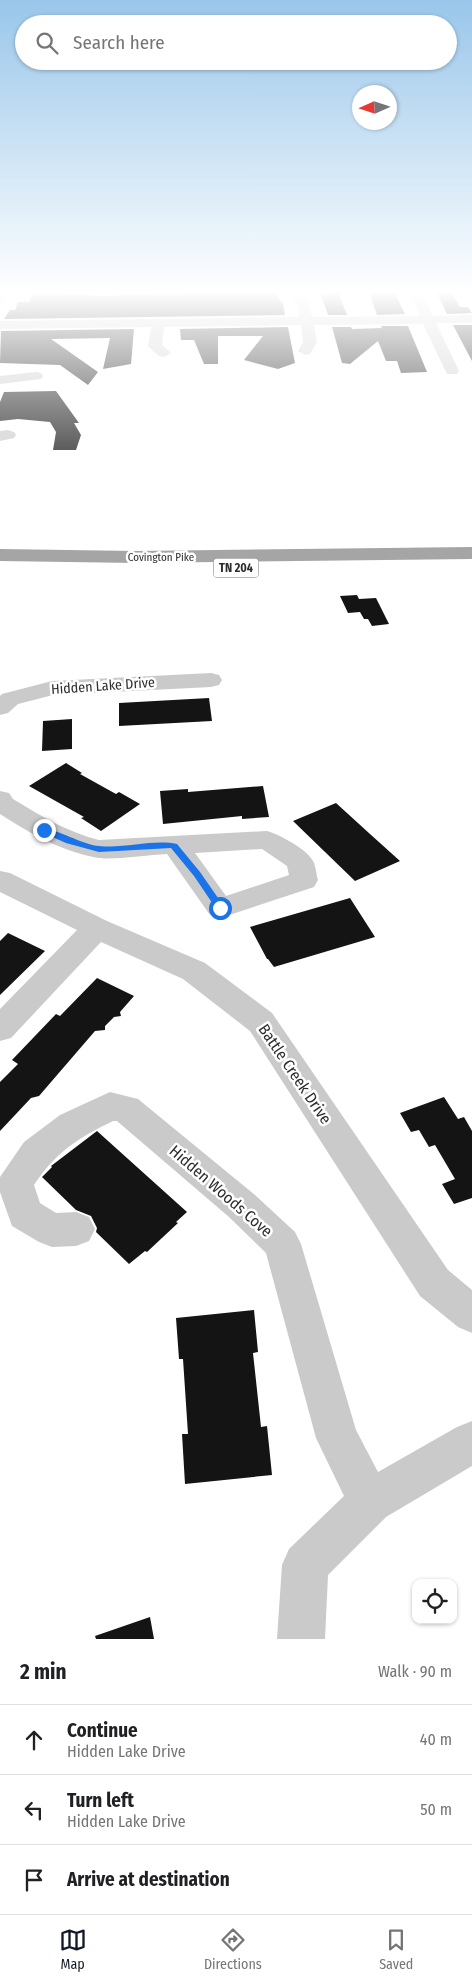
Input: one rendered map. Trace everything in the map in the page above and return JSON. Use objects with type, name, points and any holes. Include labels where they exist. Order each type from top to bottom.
[{"type":"main road","name":"Covington Pike","points":[[0,568],[472,554]]},
{"type":"main road","name":"Covington Pike","points":[[0,555],[186,563],[472,566]]},
{"type":"street","points":[[0,380],[36,376]]},
{"type":"street","name":"Hidden Lake Drive","points":[[3,700],[52,688],[211,680]]},
{"type":"street","points":[[0,799],[1,802],[44,830],[77,843],[99,849],[174,846]]},
{"type":"street","name":"Battle Creek Drive","points":[[0,880],[97,928],[194,971],[261,1022],[434,1283],[472,1314]]},
{"type":"street","points":[[0,1029],[97,928]]},
{"type":"street","name":"Hidden Woods Cove","points":[[76,1229],[52,1230],[25,1214],[15,1184],[36,1154],[72,1125],[110,1106],[126,1109],[242,1206],[282,1244],[336,1438],[370,1501]]},
{"type":"street","points":[[301,1639],[305,1565],[370,1501],[472,1442]]},
{"type":"building","points":[[65,368],[93,368],[98,372],[88,385]]},
{"type":"building","points":[[399,368],[426,368],[427,372],[401,373]]},
{"type":"building","points":[[56,391],[79,423],[74,423],[81,435],[76,450],[53,450],[56,432],[50,422],[18,419],[0,421],[0,402],[4,392]]},
{"type":"building","points":[[357,595],[359,599],[376,598],[389,624],[372,626],[368,619],[364,619],[360,612],[348,613],[340,596]]},
{"type":"building","points":[[209,698],[212,721],[119,726],[119,703]]},
{"type":"building","points":[[72,719],[72,749],[42,751],[43,721]]},
{"type":"building","points":[[66,763],[82,773],[80,774],[116,794],[119,792],[140,804],[101,831],[81,818],[84,817],[29,786]]},
{"type":"building","points":[[263,786],[269,817],[242,819],[242,816],[163,824],[160,791],[188,789],[188,792]]},
{"type":"building","points":[[336,803],[400,861],[355,881],[293,821]]},
{"type":"building","points":[[350,898],[375,937],[274,967],[267,959],[250,927]]},
{"type":"building","points":[[8,933],[45,951],[0,995],[0,941]]},
{"type":"building","points":[[97,978],[134,996],[120,1012],[121,1016],[114,1017],[105,1026],[105,1030],[95,1031],[39,1096],[31,1098],[0,1131],[0,1082],[18,1064],[12,1060],[56,1014],[60,1016]]},
{"type":"building","points":[[444,1097],[458,1119],[464,1117],[472,1131],[472,1198],[454,1204],[442,1184],[455,1179],[435,1145],[429,1147],[419,1130],[411,1132],[400,1113]]},
{"type":"building","points":[[97,1131],[187,1212],[147,1252],[145,1251],[129,1264],[96,1232],[97,1228],[91,1216],[76,1210],[42,1177],[51,1166]]},
{"type":"building","points":[[254,1310],[258,1352],[253,1353],[261,1427],[267,1426],[272,1475],[185,1484],[182,1434],[188,1434],[183,1359],[179,1359],[176,1318]]},
{"type":"building","points":[[150,1617],[154,1639],[96,1639],[95,1636]]},
{"type":"route","points":[[44,830],[69,841],[99,849],[174,846],[197,874],[220,908]]}]
